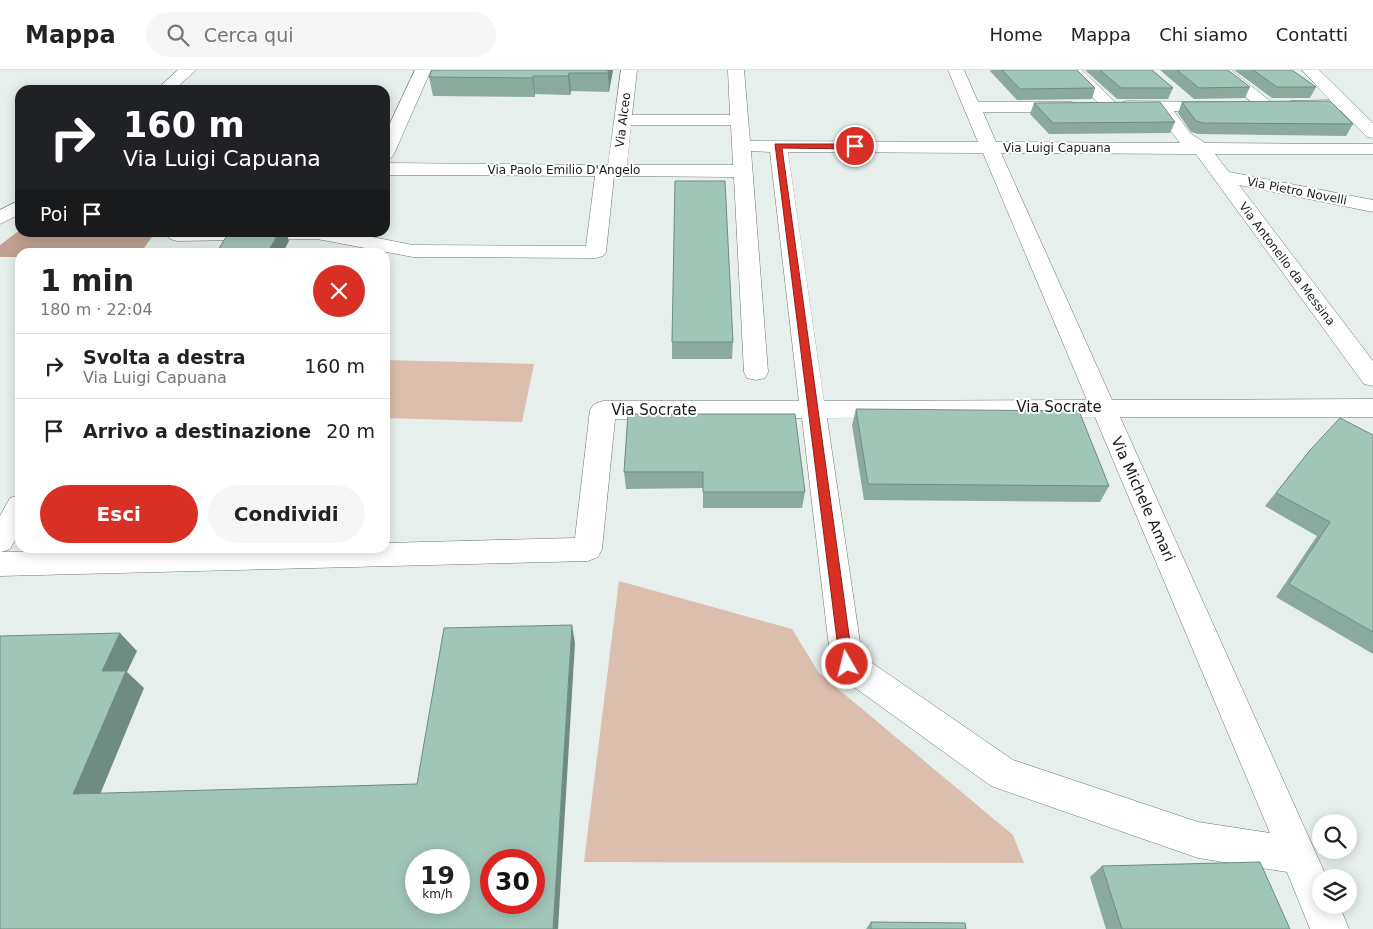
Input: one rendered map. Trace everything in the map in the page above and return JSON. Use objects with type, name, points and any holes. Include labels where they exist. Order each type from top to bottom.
[{"type":"street","points":[[170,85],[188,70]]},
{"type":"street","points":[[390,143],[423,70]]},
{"type":"street","name":"Via Alceo","points":[[390,249],[413,251],[596,252],[611,170],[624,120],[630,70]]},
{"type":"street","points":[[736,70],[756,372]]},
{"type":"street","name":"Via Michele Amari","points":[[956,70],[1330,929]]},
{"type":"street","points":[[1073,70],[1111,106]]},
{"type":"street","points":[[1221,70],[1266,105]]},
{"type":"street","points":[[1310,70],[1373,133]]},
{"type":"street","points":[[1168,88],[1189,106]]},
{"type":"street","points":[[972,108],[1344,105]]},
{"type":"street","name":"Via Antonello da Messina","points":[[1161,106],[1184,137],[1201,148],[1373,378]]},
{"type":"street","points":[[624,120],[740,120]]},
{"type":"street","name":"Via Luigi Capuana","points":[[742,146],[1373,149]]},
{"type":"street","points":[[778,146],[847,664],[1003,774],[1198,840],[1298,856]]},
{"type":"street","name":"Via Paolo Emilio D'Angelo","points":[[390,169],[744,171]]},
{"type":"street","name":"Via Pietro Novelli","points":[[1221,176],[1373,206]]},
{"type":"street","points":[[0,218],[15,209]]},
{"type":"street","points":[[174,240],[235,237]]},
{"type":"street","points":[[327,237],[351,246]]},
{"type":"street","name":"Via Alceo","points":[[351,246],[376,248]]},
{"type":"street","name":"Via Socrate","points":[[0,564],[588,549],[603,410],[1103,407],[1373,408]]},
{"type":"street","points":[[0,541],[15,515]]},
{"type":"shaded area","points":[[15,234],[15,237],[152,237],[144,248],[15,248],[15,257],[0,257],[0,245]]},
{"type":"shaded area","points":[[390,360],[534,364],[522,422],[390,418]]},
{"type":"shaded area","points":[[619,581],[792,629],[819,673],[1013,835],[1024,863],[584,862]]},
{"type":"building","points":[[432,70],[608,70],[608,73],[569,73],[568,76],[533,76],[532,78],[429,77]]},
{"type":"building","points":[[1002,70],[1077,70],[1095,88],[1020,89]]},
{"type":"building","points":[[1100,70],[1152,70],[1173,88],[1121,88]]},
{"type":"building","points":[[1177,70],[1228,70],[1250,87],[1199,88]]},
{"type":"building","points":[[1253,70],[1292,70],[1316,87],[1277,87]]},
{"type":"building","points":[[1330,101],[1353,124],[1203,123],[1196,121],[1182,102]]},
{"type":"building","points":[[1160,102],[1175,122],[1053,123],[1034,103]]},
{"type":"building","points":[[675,181],[725,181],[733,342],[672,342]]},
{"type":"building","points":[[226,237],[276,237],[270,248],[219,248]]},
{"type":"building","points":[[856,409],[1079,411],[1109,486],[868,484]]},
{"type":"building","points":[[628,414],[795,414],[805,492],[703,492],[703,472],[624,472]]},
{"type":"building","points":[[1340,418],[1373,435],[1373,632],[1289,584],[1330,522],[1276,493],[1311,449]]},
{"type":"building","points":[[572,625],[553,929],[0,929],[0,636],[120,633],[102,671],[126,671],[73,794],[417,784],[444,628]]},
{"type":"building","points":[[1260,862],[1290,929],[1122,929],[1102,866]]},
{"type":"building","points":[[871,922],[965,923],[966,929],[871,929]]},
{"type":"route","points":[[847,664],[778,146],[855,146]]}]
